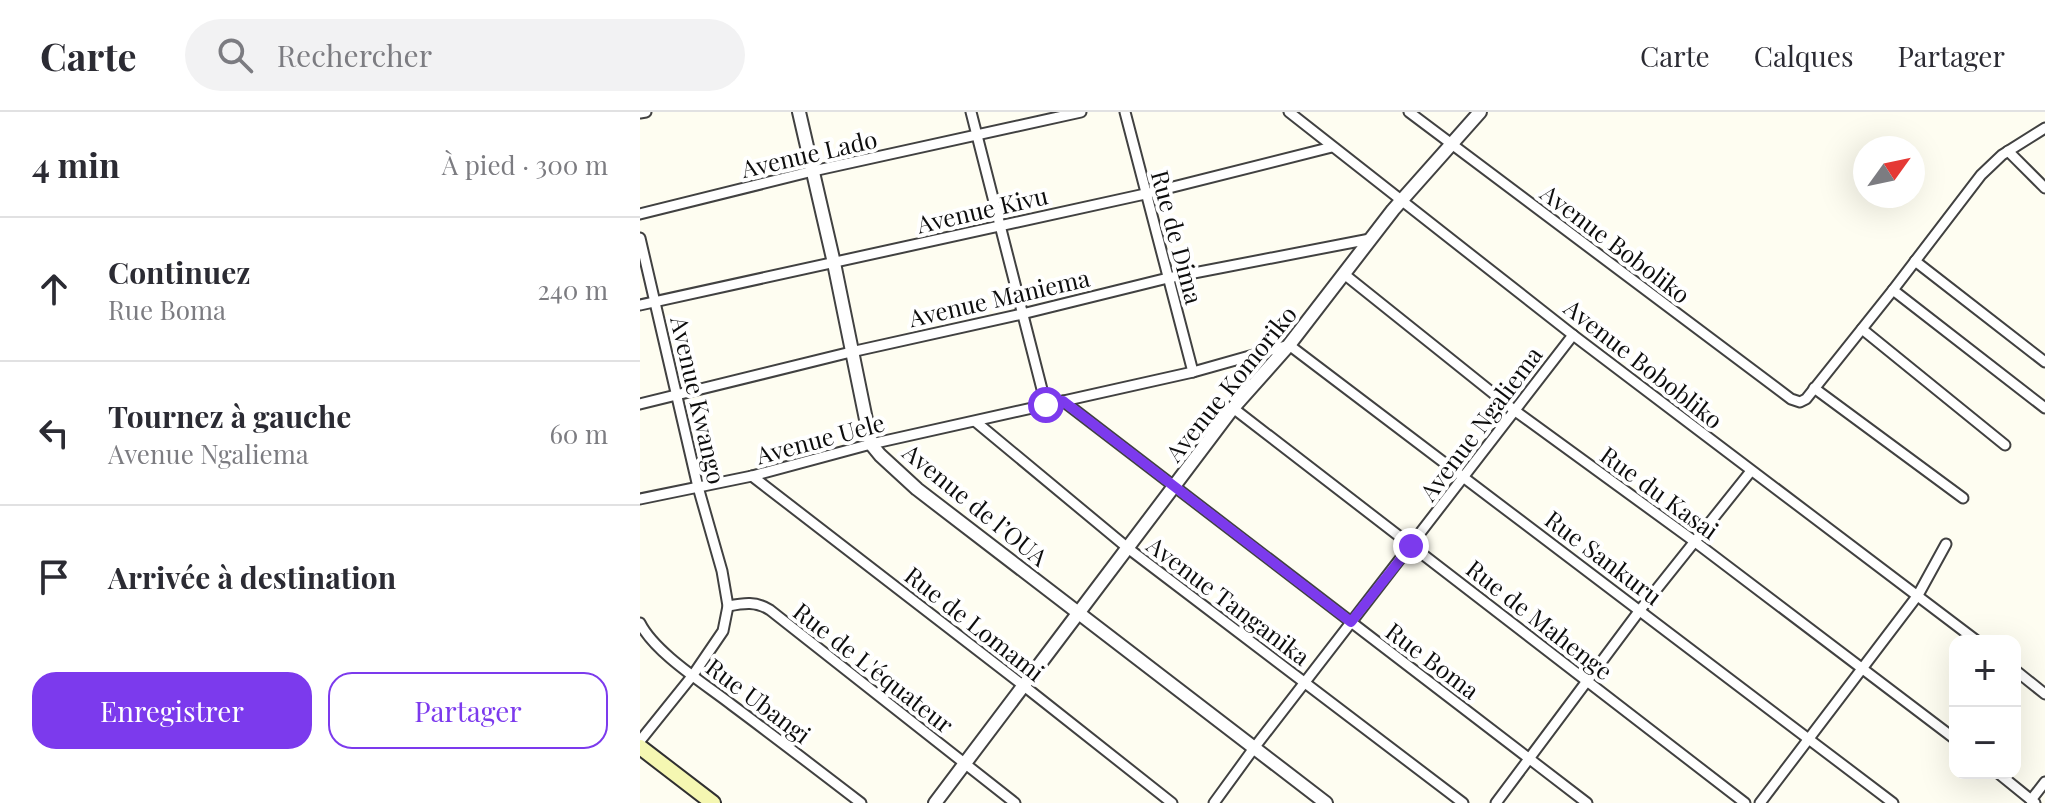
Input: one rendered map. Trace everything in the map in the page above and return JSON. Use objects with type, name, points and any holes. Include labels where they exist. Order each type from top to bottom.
[{"type":"main road","points":[[640,747],[713,803]]},
{"type":"street","points":[[640,113],[646,112]]},
{"type":"street","name":"Avenue de l’OUA","points":[[799,112],[871,444],[917,489],[1326,803]]},
{"type":"street","points":[[971,112],[1046,405]]},
{"type":"street","name":"Avenue Lado","points":[[640,214],[813,171],[1081,112]]},
{"type":"street","name":"Rue de Dima","points":[[1125,112],[1193,372]]},
{"type":"street","name":"Avenue Bobobliko","points":[[1289,112],[1573,335],[1969,635]]},
{"type":"street","name":"Avenue Boboliko","points":[[1409,112],[1791,399],[1800,402],[1814,388]]},
{"type":"street","name":"Avenue Komoriko","points":[[935,803],[1233,408],[1289,345],[1401,201],[1480,112]]},
{"type":"street","points":[[1963,498],[1814,388],[1981,175],[2008,151],[2045,128]]},
{"type":"street","name":"Avenue Kivu","points":[[640,305],[1145,194],[1332,147]]},
{"type":"street","points":[[2008,151],[2045,188]]},
{"type":"street","name":"Avenue Kwango","points":[[640,238],[728,606]]},
{"type":"street","name":"Avenue Maniema","points":[[640,404],[1168,278],[1370,239]]},
{"type":"street","points":[[1915,261],[2045,362]]},
{"type":"street","name":"Rue du Kasai","points":[[1344,274],[1514,410],[1694,541],[1949,734]]},
{"type":"street","points":[[1893,290],[2045,408]]},
{"type":"street","points":[[1862,329],[2005,445]]},
{"type":"street","name":"Avenue Ngaliema","points":[[1214,803],[1573,335]]},
{"type":"street","name":"Avenue Uele","points":[[640,499],[752,476],[871,444],[1193,372],[1289,345]]},
{"type":"street","name":"Rue Sankuru","points":[[1289,345],[1893,803]]},
{"type":"street","name":"Rue Boma","points":[[1063,401],[1587,803]]},
{"type":"street","name":"Rue de Mahenge","points":[[1233,408],[1745,803]]},
{"type":"street","name":"Avenue Tanganika","points":[[976,422],[1129,549],[1463,803]]},
{"type":"street","points":[[1496,803],[1640,610],[1751,471]]},
{"type":"street","name":"Rue de Lomami","points":[[752,476],[1172,803]]},
{"type":"street","points":[[1760,803],[1918,595],[1946,544]]},
{"type":"street","name":"Rue de L'équateur","points":[[728,606],[746,602],[770,610],[1015,803]]},
{"type":"street","points":[[640,741],[693,675],[723,631],[728,606]]},
{"type":"street","name":"Rue Ubangi","points":[[640,623],[656,645],[861,803]]},
{"type":"street","points":[[2021,675],[2045,694]]},
{"type":"street","points":[[2006,779],[2033,801],[2045,782]]},
{"type":"route","points":[[1046,405],[1063,401],[1351,622],[1411,546]]}]
